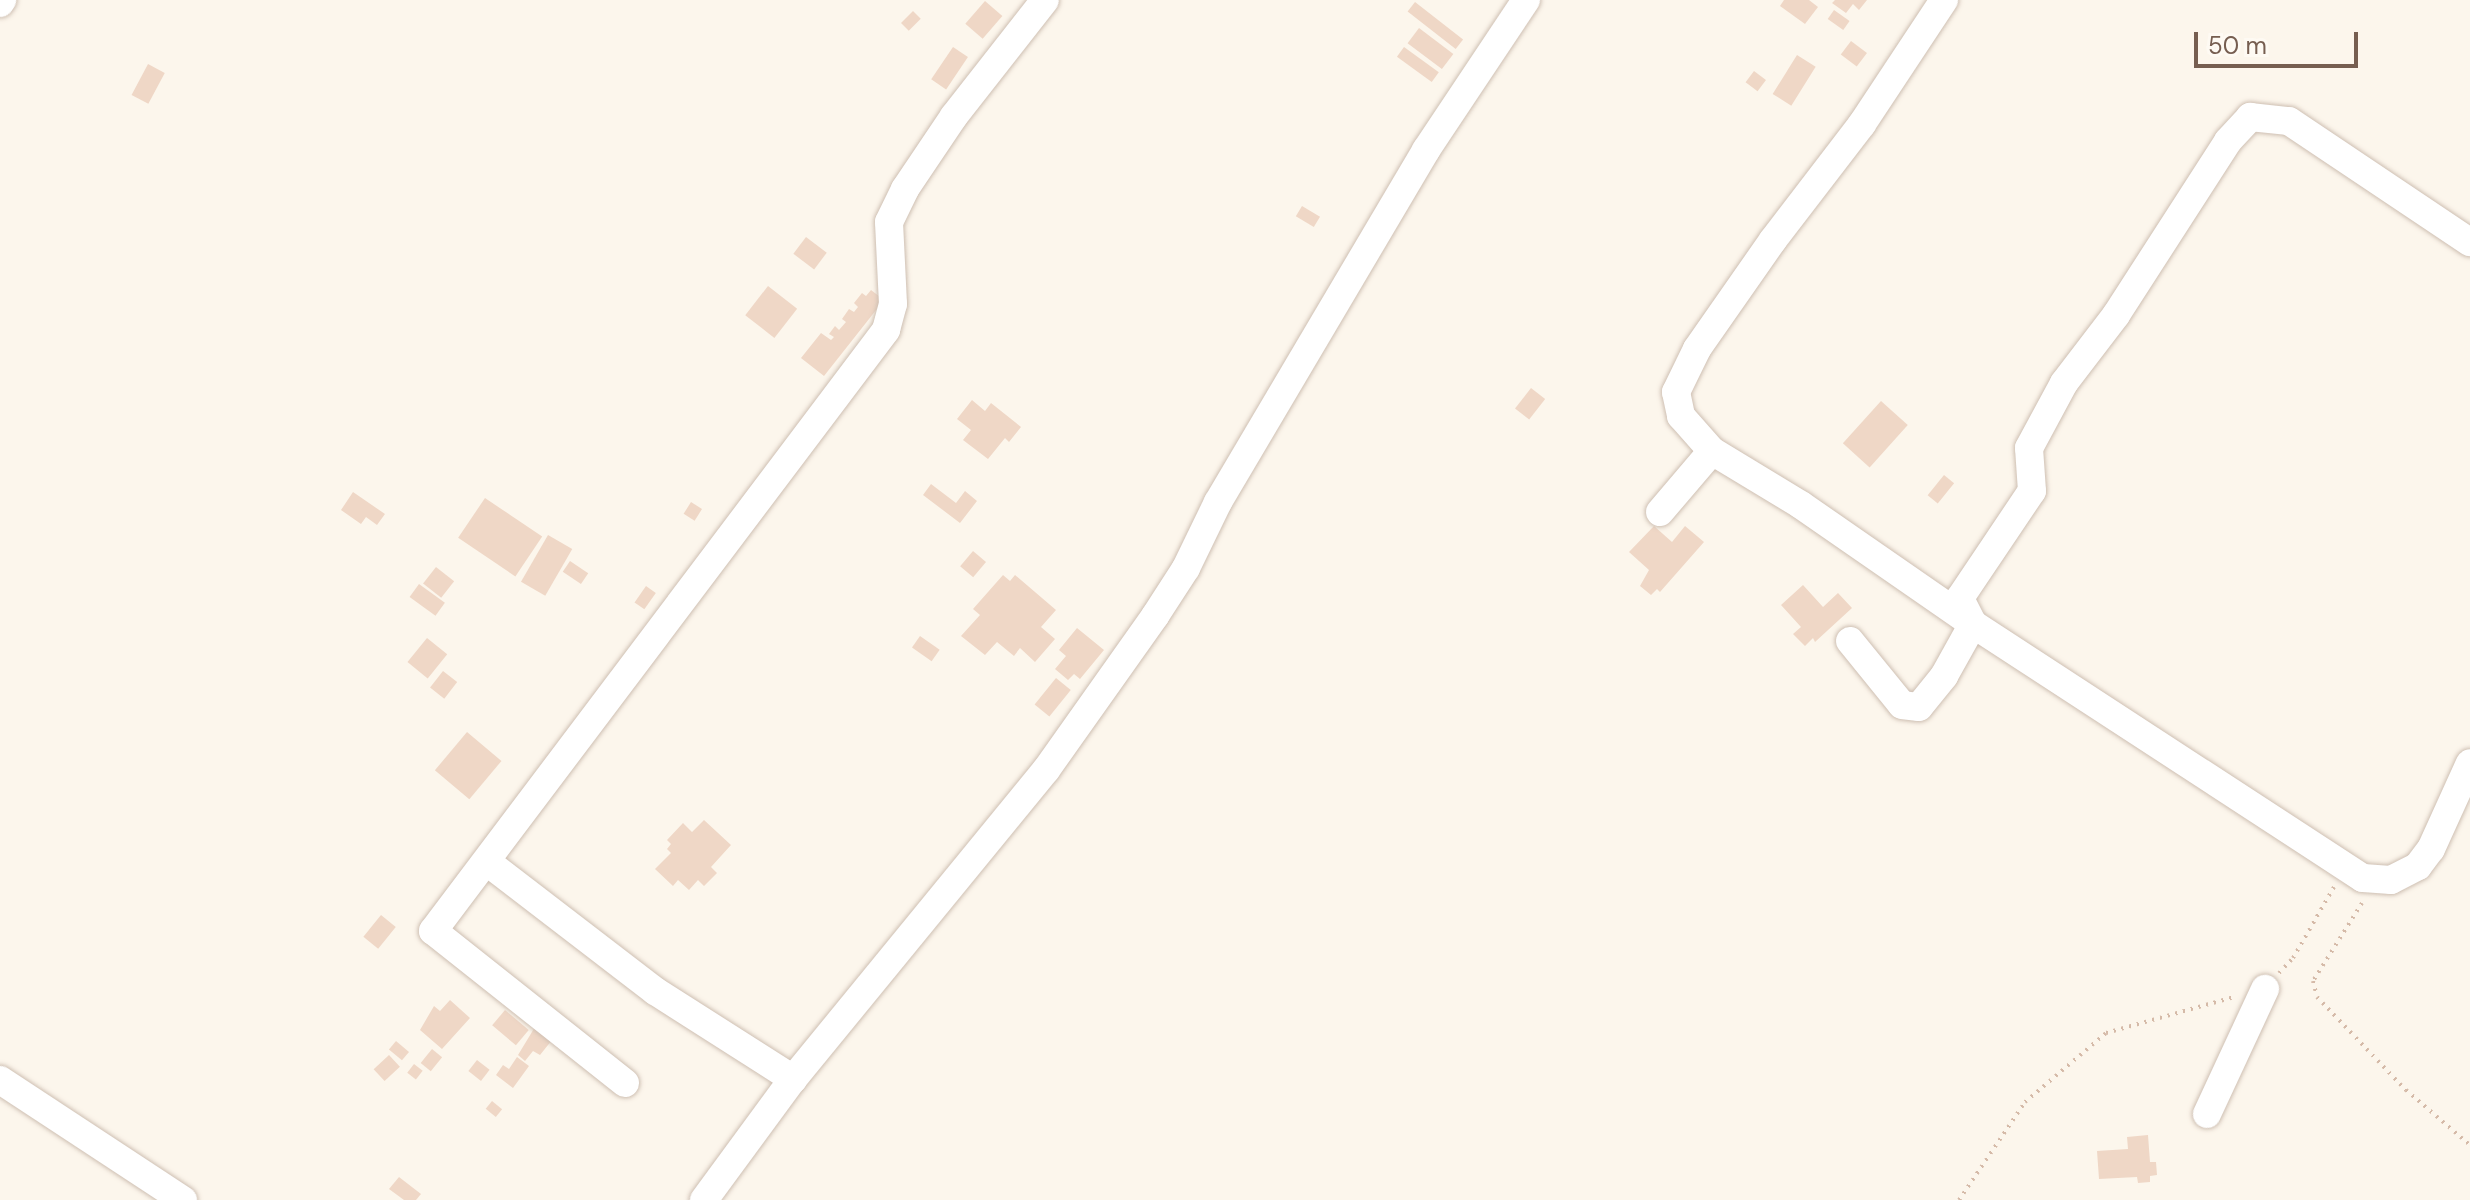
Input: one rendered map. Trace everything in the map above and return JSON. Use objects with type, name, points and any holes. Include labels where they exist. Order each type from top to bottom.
[{"type":"street","points":[[625,1083],[433,931],[886,330],[893,304],[889,222],[905,189],[954,116],[1045,0]]},
{"type":"street","points":[[704,1200],[793,1079],[1046,770],[1155,616],[1186,568],[1218,502],[1426,150],[1526,0]]},
{"type":"street","points":[[1944,0],[1862,124],[1773,240],[1697,349],[1676,392],[1681,416],[1712,451],[1801,505],[1973,624],[2344,869],[2376,881],[2391,880],[2418,866],[2431,849],[2470,763]]},
{"type":"street","points":[[1973,624],[1960,598],[2032,491],[2029,448],[2064,383],[2116,315],[2228,141],[2250,117],[2289,121],[2470,242]]},
{"type":"street","points":[[1660,512],[1712,451]]},
{"type":"street","points":[[1850,641],[1902,705],[1919,707],[1944,676],[1973,624]]},
{"type":"street","points":[[487,862],[655,991],[793,1079]]},
{"type":"street","points":[[2207,1114],[2265,989]]},
{"type":"street","points":[[0,1080],[183,1200]]},
{"type":"path","points":[[1959,1200],[2025,1102],[2106,1033],[2265,989],[2293,958],[2344,869]]},
{"type":"path","points":[[2376,881],[2313,981],[2317,997],[2406,1090],[2470,1145]]},
{"type":"building","points":[[1784,0],[1809,0],[1818,7],[1805,24],[1780,6]]},
{"type":"building","points":[[1835,0],[1867,0],[1859,10],[1853,4],[1846,13],[1832,3]]},
{"type":"building","points":[[985,1],[1002,16],[983,39],[965,24]]},
{"type":"building","points":[[1415,2],[1463,40],[1456,49],[1408,11]]},
{"type":"building","points":[[1834,10],[1850,21],[1843,30],[1828,19]]},
{"type":"building","points":[[913,11],[921,19],[909,31],[901,23]]},
{"type":"building","points":[[1419,28],[1453,54],[1442,69],[1408,43]]},
{"type":"building","points":[[1851,41],[1867,53],[1857,67],[1841,55]]},
{"type":"building","points":[[953,47],[968,57],[946,89],[931,79]]},
{"type":"building","points":[[1404,47],[1439,72],[1432,82],[1397,57]]},
{"type":"building","points":[[1797,55],[1816,67],[1791,106],[1773,94]]},
{"type":"building","points":[[148,64],[165,73],[148,104],[132,95]]},
{"type":"building","points":[[1754,71],[1766,80],[1758,91],[1746,82]]},
{"type":"building","points":[[1302,206],[1320,217],[1314,227],[1296,216]]},
{"type":"building","points":[[806,237],[827,253],[814,269],[793,254]]},
{"type":"building","points":[[768,286],[797,309],[774,338],[745,315]]},
{"type":"building","points":[[871,290],[884,300],[824,376],[801,358],[821,333],[831,340],[834,337],[829,334],[835,326],[839,330],[846,322],[842,319],[849,309],[854,312],[858,307],[854,303],[862,293],[866,296]]},
{"type":"building","points":[[1531,388],[1545,399],[1529,420],[1515,408]]},
{"type":"building","points":[[972,400],[985,411],[991,403],[1021,427],[1009,442],[1005,438],[988,459],[963,440],[971,430],[957,419]]},
{"type":"building","points":[[1881,401],[1908,425],[1870,467],[1843,443]]},
{"type":"building","points":[[1944,475],[1954,483],[1938,503],[1928,495]]},
{"type":"building","points":[[931,484],[956,503],[965,491],[977,501],[960,523],[923,495]]},
{"type":"building","points":[[353,492],[385,514],[377,525],[366,517],[361,524],[341,510]]},
{"type":"building","points":[[485,498],[542,537],[515,576],[458,538]]},
{"type":"building","points":[[691,502],[702,509],[695,521],[684,514]]},
{"type":"building","points":[[1654,526],[1672,542],[1685,526],[1704,542],[1660,592],[1657,589],[1651,595],[1640,586],[1649,570],[1629,552]]},
{"type":"building","points":[[548,535],[572,549],[545,596],[521,582]]},
{"type":"building","points":[[973,551],[986,562],[973,577],[960,566]]},
{"type":"building","points":[[570,561],[588,573],[581,584],[563,572]]},
{"type":"building","points":[[436,567],[454,581],[441,598],[423,584]]},
{"type":"building","points":[[1003,575],[1010,581],[1015,575],[1056,610],[1041,627],[1055,639],[1035,662],[1020,648],[1014,656],[997,642],[985,655],[961,636],[980,615],[973,609]]},
{"type":"building","points":[[419,584],[445,603],[435,616],[410,597]]},
{"type":"building","points":[[1803,585],[1823,607],[1838,593],[1852,608],[1815,642],[1813,638],[1805,646],[1793,634],[1801,627],[1781,605]]},
{"type":"building","points":[[646,586],[656,593],[644,609],[635,602]]},
{"type":"building","points":[[1077,628],[1104,650],[1080,679],[1074,674],[1068,680],[1055,669],[1066,656],[1059,650]]},
{"type":"building","points":[[920,636],[940,650],[932,661],[912,647]]},
{"type":"building","points":[[427,638],[447,654],[428,678],[407,662]]},
{"type":"building","points":[[443,671],[457,682],[444,699],[430,688]]},
{"type":"building","points":[[1056,678],[1071,690],[1049,716],[1035,704]]},
{"type":"building","points":[[467,732],[501,761],[469,799],[435,770]]},
{"type":"building","points":[[704,820],[731,845],[711,867],[717,873],[704,886],[698,880],[689,890],[678,880],[673,886],[655,869],[671,853],[667,849],[671,844],[667,840],[683,823],[692,832]]},
{"type":"building","points":[[381,915],[396,927],[378,949],[363,937]]},
{"type":"building","points":[[450,1000],[470,1018],[442,1049],[420,1030],[434,1006],[440,1011]]},
{"type":"building","points":[[505,1010],[529,1030],[516,1045],[492,1025]]},
{"type":"building","points":[[535,1027],[552,1040],[540,1055],[533,1051],[525,1061],[518,1055]]},
{"type":"building","points":[[396,1041],[409,1052],[402,1060],[389,1049]]},
{"type":"building","points":[[432,1049],[442,1057],[431,1071],[421,1063]]},
{"type":"building","points":[[389,1055],[400,1067],[385,1081],[374,1069]]},
{"type":"building","points":[[517,1057],[529,1066],[513,1088],[496,1075],[503,1065],[509,1069]]},
{"type":"building","points":[[477,1060],[490,1070],[481,1081],[468,1071]]},
{"type":"building","points":[[414,1064],[423,1071],[416,1079],[407,1073]]},
{"type":"building","points":[[492,1101],[502,1109],[496,1117],[486,1109]]},
{"type":"building","points":[[2148,1135],[2150,1162],[2156,1162],[2157,1175],[2150,1176],[2150,1182],[2138,1183],[2137,1177],[2099,1179],[2097,1151],[2128,1149],[2127,1137]]},
{"type":"building","points":[[399,1177],[421,1194],[416,1200],[404,1200],[389,1189]]}]
